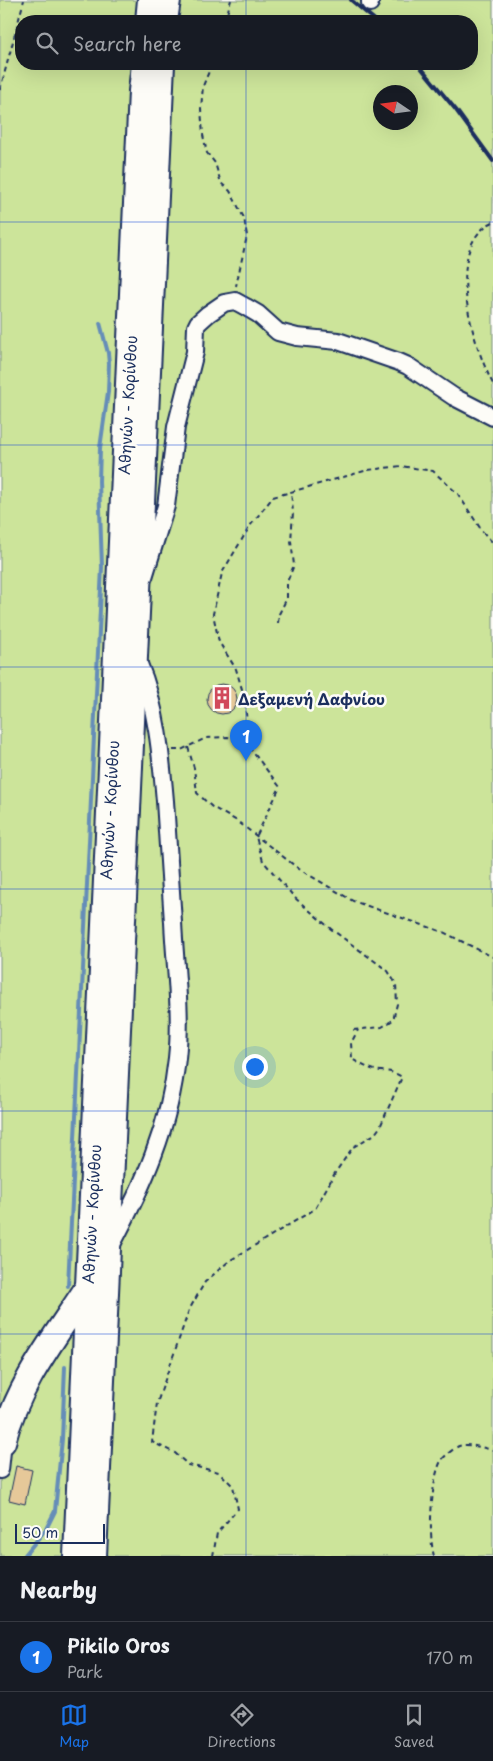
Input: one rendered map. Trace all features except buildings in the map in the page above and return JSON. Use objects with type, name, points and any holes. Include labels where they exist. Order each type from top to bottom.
[{"type":"highway","points":[[149,15],[150,0]]},
{"type":"highway","points":[[166,15],[168,0]]},
{"type":"highway","name":"Αθηνών - Κορίνθου","points":[[76,1556],[140,111],[143,70]]},
{"type":"highway","name":"Αθηνών - Κορίνθου","points":[[94,1556],[162,70]]},
{"type":"highway","points":[[2,1441],[13,1411],[35,1368],[87,1288]]},
{"type":"street","points":[[137,594],[151,558],[166,506],[176,427],[195,352],[196,327],[208,314],[224,304],[235,302],[246,307],[258,314],[278,332],[297,337],[327,339],[344,343],[408,366],[454,397],[493,418]]},
{"type":"street","points":[[108,1252],[133,1205],[158,1146],[166,1118],[177,1058],[179,1007],[161,750],[146,686],[135,653]]},
{"type":"street","points":[[0,1470],[2,1441]]},
{"type":"path","points":[[20,15],[24,0]]},
{"type":"path","points":[[227,15],[231,0]]},
{"type":"path","points":[[0,90],[15,34]]},
{"type":"path","points":[[210,70],[203,86],[201,109],[203,135],[207,153],[214,162],[221,183],[230,191],[244,218],[247,236],[236,282],[235,302]]},
{"type":"path","points":[[493,222],[485,226],[475,237],[470,247],[465,275],[475,340],[493,384]]},
{"type":"path","points":[[237,741],[248,722],[244,696],[236,669],[219,642],[213,614],[222,573],[250,526],[273,497],[368,470],[401,466],[433,471],[458,494],[482,531],[493,543]]},
{"type":"path","points":[[278,623],[279,614],[287,598],[288,582],[294,565],[291,541],[293,512],[291,492]]},
{"type":"path","points":[[161,750],[181,750],[206,738],[228,737],[250,747],[280,787],[256,837],[264,861],[295,898],[331,929],[388,971],[396,984],[397,1004],[393,1020],[382,1027],[353,1030]]},
{"type":"path","points":[[188,747],[198,793],[212,808],[237,821],[299,869],[353,901],[443,932],[493,957]]},
{"type":"path","points":[[213,1556],[218,1532],[238,1509],[233,1486],[219,1472],[188,1465],[175,1453],[152,1442],[157,1403],[189,1310],[204,1282],[228,1261],[315,1209],[335,1173],[353,1147],[375,1134],[380,1127],[402,1077],[392,1071],[374,1070],[352,1059],[351,1043],[358,1030]]},
{"type":"path","points":[[434,1556],[430,1543],[431,1511],[436,1477],[441,1460],[458,1446],[473,1446],[493,1450]]},
{"type":"green space","points":[[0,0],[493,0],[493,1556],[0,1556]]},
{"type":"waterway","points":[[68,1286],[102,567],[99,481],[100,448],[108,392],[109,364],[100,323]]},
{"type":"waterway","points":[[24,1556],[46,1529],[55,1511],[62,1439],[65,1367]]},
{"type":"railway","points":[[351,0],[369,15]]},
{"type":"railway","points":[[423,70],[456,110],[493,161]]},
{"type":"place","name":"Δεξαμενή Δαφνίου","points":[[222,698]]},
{"type":"place","name":"Pikilo Oros","points":[[246,761]]}]
